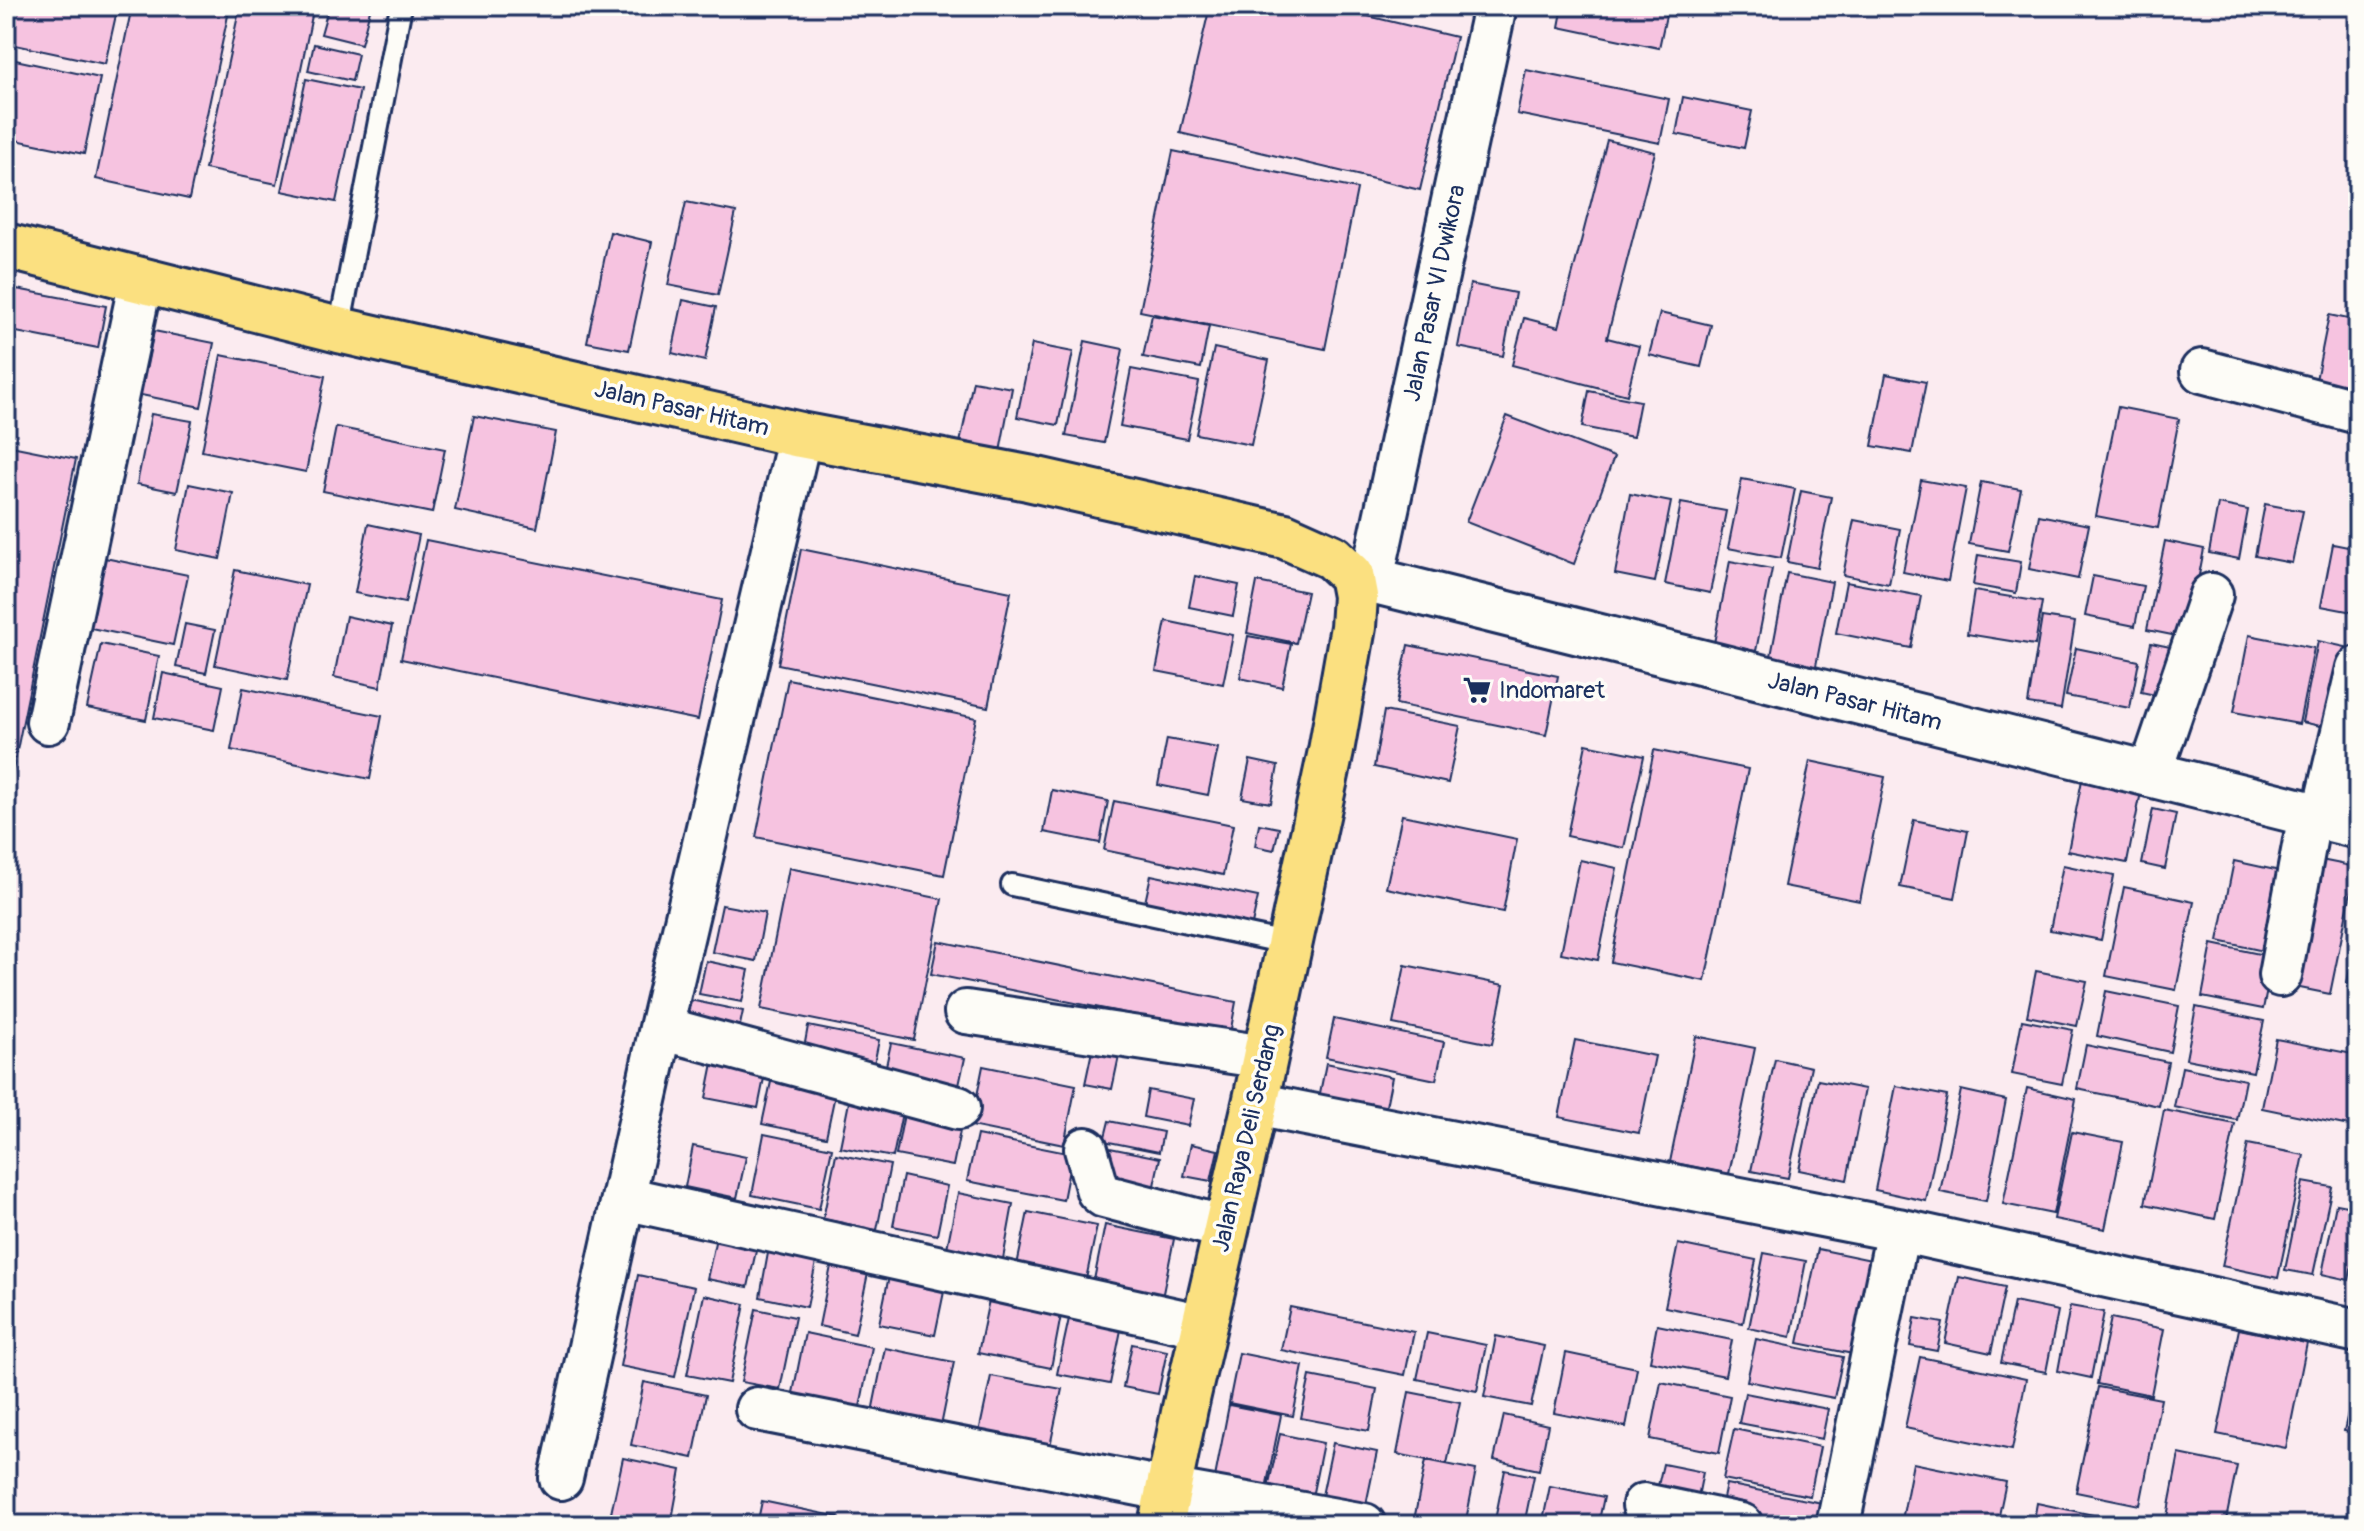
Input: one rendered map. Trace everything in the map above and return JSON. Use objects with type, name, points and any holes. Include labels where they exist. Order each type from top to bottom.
[{"type":"main road","name":"Jalan Pasar Hitam","points":[[6,246],[339,330],[800,435],[1028,478],[1285,536],[1332,557],[1362,577],[2330,819]]},
{"type":"main road","name":"Jalan Raya Deli Serdang","points":[[1165,1508],[1203,1326],[1291,944],[1331,751],[1353,627],[1355,596],[1362,577]]},
{"type":"street","name":"Jalan Pasar VI Dwikora","points":[[1362,577],[1495,6]]},
{"type":"street","points":[[48,722],[141,280]]},
{"type":"street","points":[[2202,371],[2358,412]]},
{"type":"street","points":[[561,1478],[661,1028],[800,435]]},
{"type":"street","points":[[2150,775],[2211,595]]},
{"type":"street","points":[[2280,975],[2330,819],[2358,668]]},
{"type":"street","points":[[966,1012],[1265,1057]]},
{"type":"street","points":[[661,1028],[958,1108]]},
{"type":"street","points":[[1255,1104],[1898,1230],[2358,1331]]},
{"type":"street","points":[[1086,1149],[1098,1191],[1104,1196],[1226,1228]]},
{"type":"street","points":[[624,1198],[1203,1326]]},
{"type":"street","points":[[1849,1523],[1898,1230]]},
{"type":"street","points":[[757,1409],[1165,1508],[1364,1525]]},
{"type":"street","points":[[1644,1505],[1741,1525]]},
{"type":"lane","points":[[339,330],[401,6]]},
{"type":"lane","points":[[1012,885],[1291,944]]},
{"type":"building","points":[[6,6],[118,6],[105,64],[6,43]]},
{"type":"building","points":[[132,6],[230,6],[189,199],[96,179]]},
{"type":"building","points":[[240,6],[314,6],[277,184],[205,169]]},
{"type":"building","points":[[329,6],[371,6],[361,44],[321,34]]},
{"type":"building","points":[[598,6],[624,6],[623,11]]},
{"type":"building","points":[[1210,6],[1326,6],[1456,37],[1420,190],[1180,133]]},
{"type":"building","points":[[1563,6],[1668,6],[1659,48],[1559,27]]},
{"type":"building","points":[[314,44],[358,54],[352,81],[308,71]]},
{"type":"building","points":[[6,58],[100,78],[84,154],[6,138]]},
{"type":"building","points":[[1526,70],[1669,99],[1660,143],[1517,114]]},
{"type":"building","points":[[306,79],[360,90],[336,202],[282,191]]},
{"type":"building","points":[[1683,97],[1752,111],[1744,148],[1676,134]]},
{"type":"building","points":[[1607,140],[1655,152],[1607,338],[1639,346],[1627,395],[1512,365],[1524,318],[1559,327]]},
{"type":"building","points":[[1173,151],[1357,189],[1325,349],[1140,311]]},
{"type":"building","points":[[686,202],[736,212],[718,295],[668,285]]},
{"type":"building","points":[[610,232],[652,242],[629,350],[587,342]]},
{"type":"building","points":[[1470,284],[1515,293],[1503,356],[1458,347]]},
{"type":"building","points":[[6,287],[106,306],[98,348],[6,330]]},
{"type":"building","points":[[683,300],[716,307],[705,361],[672,353]]},
{"type":"building","points":[[1660,313],[1711,325],[1701,367],[1649,355]]},
{"type":"building","points":[[1152,315],[1209,326],[1201,368],[1143,357]]},
{"type":"building","points":[[2329,315],[2358,321],[2358,404],[2313,395]]},
{"type":"building","points":[[154,331],[214,343],[201,407],[141,395]]},
{"type":"building","points":[[1085,341],[1123,349],[1104,443],[1066,436]]},
{"type":"building","points":[[1032,344],[1073,352],[1058,425],[1017,417]]},
{"type":"building","points":[[1214,348],[1269,360],[1251,445],[1196,434]]},
{"type":"building","points":[[221,355],[325,376],[306,472],[202,451]]},
{"type":"building","points":[[1131,369],[1199,382],[1187,439],[1120,426]]},
{"type":"building","points":[[1886,374],[1926,382],[1912,453],[1872,446]]},
{"type":"building","points":[[973,381],[1012,388],[1000,452],[960,443]]},
{"type":"building","points":[[1589,391],[1640,401],[1633,437],[1582,427]]},
{"type":"building","points":[[2118,407],[2179,419],[2158,528],[2096,516]]},
{"type":"building","points":[[151,414],[192,421],[177,492],[137,484]]},
{"type":"building","points":[[474,416],[556,432],[537,528],[455,510]]},
{"type":"building","points":[[1507,416],[1614,457],[1574,564],[1466,522]]},
{"type":"building","points":[[336,427],[445,449],[432,513],[323,491]]},
{"type":"building","points":[[6,445],[76,459],[9,790],[6,789]]},
{"type":"building","points":[[1742,479],[1795,489],[1781,558],[1728,548]]},
{"type":"building","points":[[1921,480],[1966,488],[1948,581],[1903,572]]},
{"type":"building","points":[[1981,482],[2021,489],[2008,551],[1969,544]]},
{"type":"building","points":[[189,484],[233,493],[220,559],[176,550]]},
{"type":"building","points":[[1801,491],[1831,497],[1817,568],[1787,562]]},
{"type":"building","points":[[1630,494],[1671,502],[1655,582],[1615,574]]},
{"type":"building","points":[[1681,503],[1726,511],[1710,593],[1665,584]]},
{"type":"building","points":[[2218,504],[2248,510],[2239,559],[2209,553]]},
{"type":"building","points":[[2265,504],[2303,511],[2292,563],[2255,556]]},
{"type":"building","points":[[2039,515],[2089,525],[2078,579],[2029,569]]},
{"type":"building","points":[[1854,520],[1900,529],[1889,584],[1843,575]]},
{"type":"building","points":[[368,524],[419,535],[405,603],[355,593]]},
{"type":"building","points":[[426,540],[722,600],[698,720],[401,659]]},
{"type":"building","points":[[2165,541],[2204,549],[2187,638],[2147,630]]},
{"type":"building","points":[[2333,544],[2358,549],[2358,613],[2321,606]]},
{"type":"building","points":[[801,549],[1011,592],[988,707],[778,664]]},
{"type":"building","points":[[1978,555],[2021,562],[2016,593],[1973,585]]},
{"type":"building","points":[[100,557],[188,575],[173,645],[86,627]]},
{"type":"building","points":[[1730,561],[1772,569],[1756,651],[1714,643]]},
{"type":"building","points":[[235,570],[307,585],[287,680],[215,665]]},
{"type":"building","points":[[1787,573],[1832,582],[1815,671],[1770,661]]},
{"type":"building","points":[[1195,576],[1239,585],[1233,616],[1189,607]]},
{"type":"building","points":[[2093,576],[2143,586],[2135,626],[2085,616]]},
{"type":"building","points":[[1257,582],[1307,592],[1296,643],[1247,633]]},
{"type":"building","points":[[1846,582],[1921,596],[1911,648],[1836,633]]},
{"type":"building","points":[[1974,591],[2042,602],[2035,645],[1967,634]]},
{"type":"building","points":[[346,616],[392,626],[380,687],[334,677]]},
{"type":"building","points":[[2042,617],[2075,622],[2061,709],[2028,704]]},
{"type":"building","points":[[1166,621],[1233,635],[1223,684],[1156,671]]},
{"type":"building","points":[[185,624],[215,630],[206,673],[176,667]]},
{"type":"building","points":[[2249,635],[2314,648],[2299,724],[2234,712]]},
{"type":"building","points":[[1248,636],[1291,644],[1282,687],[1240,678]]},
{"type":"building","points":[[2318,641],[2350,648],[2334,729],[2302,722]]},
{"type":"building","points":[[2151,643],[2175,648],[2165,697],[2141,692]]},
{"type":"building","points":[[101,644],[159,656],[146,720],[87,708]]},
{"type":"building","name":"Indomaret","points":[[1408,645],[1558,676],[1546,735],[1396,704]]},
{"type":"building","points":[[2076,648],[2139,661],[2130,708],[2066,696]]},
{"type":"building","points":[[163,673],[223,686],[214,730],[154,718]]},
{"type":"building","points":[[788,679],[976,718],[944,875],[756,837]]},
{"type":"building","points":[[243,688],[382,716],[370,779],[231,750]]},
{"type":"building","points":[[1384,711],[1460,726],[1448,783],[1374,767]]},
{"type":"building","points":[[1167,739],[1218,748],[1208,795],[1158,785]]},
{"type":"building","points":[[1586,744],[1644,756],[1624,848],[1567,836]]},
{"type":"building","points":[[1654,750],[1748,769],[1705,981],[1611,962]]},
{"type":"building","points":[[1250,760],[1278,766],[1271,803],[1242,798]]},
{"type":"building","points":[[1810,761],[1885,777],[1860,901],[1784,886]]},
{"type":"building","points":[[2082,780],[2141,792],[2127,863],[2068,851]]},
{"type":"building","points":[[1052,790],[1108,801],[1100,843],[1044,832]]},
{"type":"building","points":[[1114,801],[1233,825],[1223,875],[1104,850]]},
{"type":"building","points":[[2153,809],[2176,814],[2165,869],[2142,864]]},
{"type":"building","points":[[1402,815],[1517,839],[1503,912],[1386,888]]},
{"type":"building","points":[[1914,820],[1968,831],[1955,898],[1900,887]]},
{"type":"building","points":[[1259,824],[1279,828],[1274,850],[1255,846]]},
{"type":"building","points":[[2311,858],[2356,867],[2330,994],[2285,985]]},
{"type":"building","points":[[1580,860],[1617,868],[1598,960],[1561,953]]},
{"type":"building","points":[[2234,861],[2289,873],[2273,953],[2218,941]]},
{"type":"building","points":[[2063,865],[2114,876],[2101,940],[2050,930]]},
{"type":"building","points":[[789,868],[942,899],[914,1040],[761,1009]]},
{"type":"building","points":[[1151,875],[1258,897],[1251,929],[1144,907]]},
{"type":"building","points":[[2124,887],[2194,902],[2176,990],[2106,976]]},
{"type":"building","points":[[722,905],[765,913],[756,961],[712,952]]},
{"type":"building","points":[[2358,931],[2358,985],[2347,983]]},
{"type":"building","points":[[938,941],[1236,1002],[1230,1034],[931,974]]},
{"type":"building","points":[[2212,944],[2274,957],[2263,1009],[2202,997]]},
{"type":"building","points":[[706,961],[749,970],[742,1002],[699,994]]},
{"type":"building","points":[[1405,965],[1504,985],[1492,1044],[1393,1024]]},
{"type":"building","points":[[2036,971],[2087,981],[2077,1026],[2027,1016]]},
{"type":"building","points":[[2106,991],[2179,1006],[2170,1052],[2097,1036]]},
{"type":"building","points":[[685,999],[743,1011],[735,1049],[677,1037]]},
{"type":"building","points":[[2196,1007],[2264,1021],[2253,1072],[2186,1059]]},
{"type":"building","points":[[1334,1019],[1444,1042],[1436,1080],[1326,1057]]},
{"type":"building","points":[[2022,1020],[2073,1030],[2062,1084],[2012,1074]]},
{"type":"building","points":[[808,1026],[879,1040],[871,1079],[801,1065]]},
{"type":"building","points":[[1696,1036],[1755,1048],[1729,1174],[1670,1162]]},
{"type":"building","points":[[2276,1039],[2358,1055],[2358,1109],[2354,1127],[2262,1108]]},
{"type":"building","points":[[1575,1040],[1655,1056],[1639,1133],[1559,1117]]},
{"type":"building","points":[[891,1043],[965,1058],[956,1099],[882,1084]]},
{"type":"building","points":[[2086,1045],[2168,1062],[2159,1106],[2077,1089]]},
{"type":"building","points":[[1092,1051],[1119,1056],[1112,1089],[1085,1084]]},
{"type":"building","points":[[1775,1059],[1811,1067],[1788,1178],[1751,1171]]},
{"type":"building","points":[[713,1063],[765,1073],[758,1108],[706,1098]]},
{"type":"building","points":[[1326,1063],[1392,1077],[1384,1116],[1318,1103]]},
{"type":"building","points":[[983,1066],[1076,1085],[1064,1145],[971,1126]]},
{"type":"building","points":[[2182,1067],[2245,1080],[2237,1120],[2174,1107]]},
{"type":"building","points":[[772,1077],[836,1090],[826,1137],[762,1124]]},
{"type":"building","points":[[1818,1080],[1865,1089],[1847,1180],[1799,1170]]},
{"type":"building","points":[[1896,1086],[1947,1096],[1926,1201],[1875,1190]]},
{"type":"building","points":[[2027,1088],[2076,1099],[2053,1214],[2003,1204]]},
{"type":"building","points":[[1148,1090],[1194,1099],[1188,1126],[1143,1117]]},
{"type":"building","points":[[1961,1090],[2006,1100],[1986,1201],[1940,1192]]},
{"type":"building","points":[[851,1092],[904,1103],[893,1157],[840,1147]]},
{"type":"building","points":[[2164,1110],[2235,1124],[2215,1219],[2145,1204]]},
{"type":"building","points":[[904,1114],[961,1126],[953,1166],[896,1155]]},
{"type":"building","points":[[1109,1121],[1163,1132],[1159,1152],[1104,1141]]},
{"type":"building","points":[[2072,1132],[2123,1142],[2105,1229],[2054,1219]]},
{"type":"building","points":[[764,1134],[832,1148],[819,1209],[752,1195]]},
{"type":"building","points":[[977,1135],[1072,1154],[1063,1200],[967,1181]]},
{"type":"building","points":[[1191,1144],[1218,1150],[1211,1181],[1184,1176]]},
{"type":"building","points":[[2248,1144],[2304,1155],[2278,1278],[2222,1266]]},
{"type":"building","points":[[693,1146],[746,1157],[737,1198],[685,1187]]},
{"type":"building","points":[[1110,1148],[1160,1158],[1153,1190],[1103,1180]]},
{"type":"building","points":[[836,1154],[890,1165],[877,1230],[823,1219]]},
{"type":"building","points":[[903,1176],[947,1186],[937,1235],[893,1226]]},
{"type":"building","points":[[2303,1182],[2332,1187],[2313,1275],[2285,1270]]},
{"type":"building","points":[[958,1193],[1013,1204],[1003,1259],[947,1248]]},
{"type":"building","points":[[2336,1204],[2358,1208],[2358,1234],[2349,1280],[2322,1274]]},
{"type":"building","points":[[1028,1212],[1097,1226],[1085,1284],[1016,1270]]},
{"type":"building","points":[[1105,1225],[1174,1239],[1162,1298],[1093,1285]]},
{"type":"building","points":[[717,1233],[758,1242],[748,1287],[707,1279]]},
{"type":"building","points":[[770,1242],[818,1252],[807,1307],[760,1297]]},
{"type":"building","points":[[1678,1244],[1756,1260],[1743,1323],[1665,1307]]},
{"type":"building","points":[[1818,1249],[1876,1261],[1858,1355],[1798,1343]]},
{"type":"building","points":[[1764,1253],[1806,1261],[1791,1337],[1749,1328]]},
{"type":"building","points":[[833,1256],[870,1264],[855,1334],[819,1326]]},
{"type":"building","points":[[890,1271],[946,1282],[935,1335],[879,1324]]},
{"type":"building","points":[[638,1275],[694,1287],[675,1377],[620,1366]]},
{"type":"building","points":[[1959,1277],[2005,1287],[1991,1353],[1945,1343]]},
{"type":"building","points":[[704,1295],[745,1304],[729,1383],[687,1375]]},
{"type":"building","points":[[990,1295],[1062,1310],[1051,1368],[978,1353]]},
{"type":"building","points":[[2014,1302],[2058,1311],[2046,1372],[2001,1363]]},
{"type":"building","points":[[2070,1306],[2104,1312],[2091,1378],[2058,1371]]},
{"type":"building","points":[[1290,1307],[1414,1332],[1405,1375],[1281,1350]]},
{"type":"building","points":[[756,1309],[795,1317],[780,1389],[741,1382]]},
{"type":"building","points":[[1070,1314],[1122,1325],[1110,1384],[1057,1374]]},
{"type":"building","points":[[1915,1318],[1943,1323],[1937,1351],[1910,1346]]},
{"type":"building","points":[[2111,1318],[2164,1329],[2151,1395],[2097,1384]]},
{"type":"building","points":[[1657,1325],[1732,1340],[1725,1376],[1650,1361]]},
{"type":"building","points":[[2239,1329],[2307,1343],[2286,1448],[2217,1434]]},
{"type":"building","points":[[805,1333],[872,1347],[857,1422],[790,1408]]},
{"type":"building","points":[[1427,1333],[1486,1345],[1477,1391],[1417,1379]]},
{"type":"building","points":[[1496,1336],[1544,1346],[1531,1406],[1484,1397]]},
{"type":"building","points":[[1756,1339],[1843,1357],[1834,1398],[1747,1381]]},
{"type":"building","points":[[1132,1344],[1167,1351],[1158,1394],[1123,1387]]},
{"type":"building","points":[[885,1348],[954,1362],[940,1431],[871,1417]]},
{"type":"building","points":[[1239,1353],[1303,1366],[1293,1416],[1229,1403]]},
{"type":"building","points":[[1566,1353],[1637,1368],[1626,1427],[1554,1413]]},
{"type":"building","points":[[1920,1357],[2026,1379],[2012,1450],[1905,1428]]},
{"type":"building","points":[[2358,1367],[2358,1434],[2344,1431]]},
{"type":"building","points":[[991,1376],[1062,1389],[1049,1451],[978,1437]]},
{"type":"building","points":[[1310,1376],[1377,1389],[1369,1431],[1301,1418]]},
{"type":"building","points":[[644,1382],[706,1395],[693,1458],[631,1445]]},
{"type":"building","points":[[1661,1382],[1730,1396],[1719,1453],[1650,1439]]},
{"type":"building","points":[[2098,1387],[2161,1399],[2140,1505],[2076,1492]]},
{"type":"building","points":[[1409,1392],[1460,1402],[1447,1464],[1397,1454]]},
{"type":"building","points":[[1745,1393],[1828,1409],[1822,1439],[1739,1423]]},
{"type":"building","points":[[1229,1405],[1281,1415],[1263,1503],[1212,1493]]},
{"type":"building","points":[[1504,1415],[1548,1425],[1539,1470],[1494,1460]]},
{"type":"building","points":[[1734,1429],[1820,1447],[1810,1496],[1723,1479]]},
{"type":"building","points":[[1280,1434],[1323,1443],[1310,1507],[1266,1497]]},
{"type":"building","points":[[1333,1443],[1377,1452],[1363,1519],[1319,1510]]},
{"type":"building","points":[[2179,1454],[2237,1466],[2225,1525],[2166,1522]]},
{"type":"building","points":[[623,1458],[681,1470],[671,1525],[643,1525],[610,1518]]},
{"type":"building","points":[[1426,1460],[1476,1470],[1465,1525],[1413,1525]]},
{"type":"building","points":[[1913,1463],[2006,1482],[1997,1525],[1925,1525],[1902,1520]]},
{"type":"building","points":[[1663,1464],[1703,1472],[1696,1507],[1655,1499]]},
{"type":"building","points":[[1505,1470],[1534,1476],[1524,1525],[1494,1525]]},
{"type":"building","points":[[1726,1484],[1827,1504],[1823,1525],[1751,1525],[1719,1518]]},
{"type":"building","points":[[1550,1486],[1604,1497],[1598,1525],[1542,1525]]},
{"type":"building","points":[[762,1501],[839,1517],[837,1525],[757,1525]]},
{"type":"building","points":[[2037,1503],[2098,1516],[2096,1525],[2033,1525]]},
{"type":"building","points":[[1205,1514],[1257,1525],[1203,1525]]},
{"type":"building","points":[[863,1517],[901,1525],[861,1525]]},
{"type":"place","name":"Indomaret","points":[[1477,690]]}]
